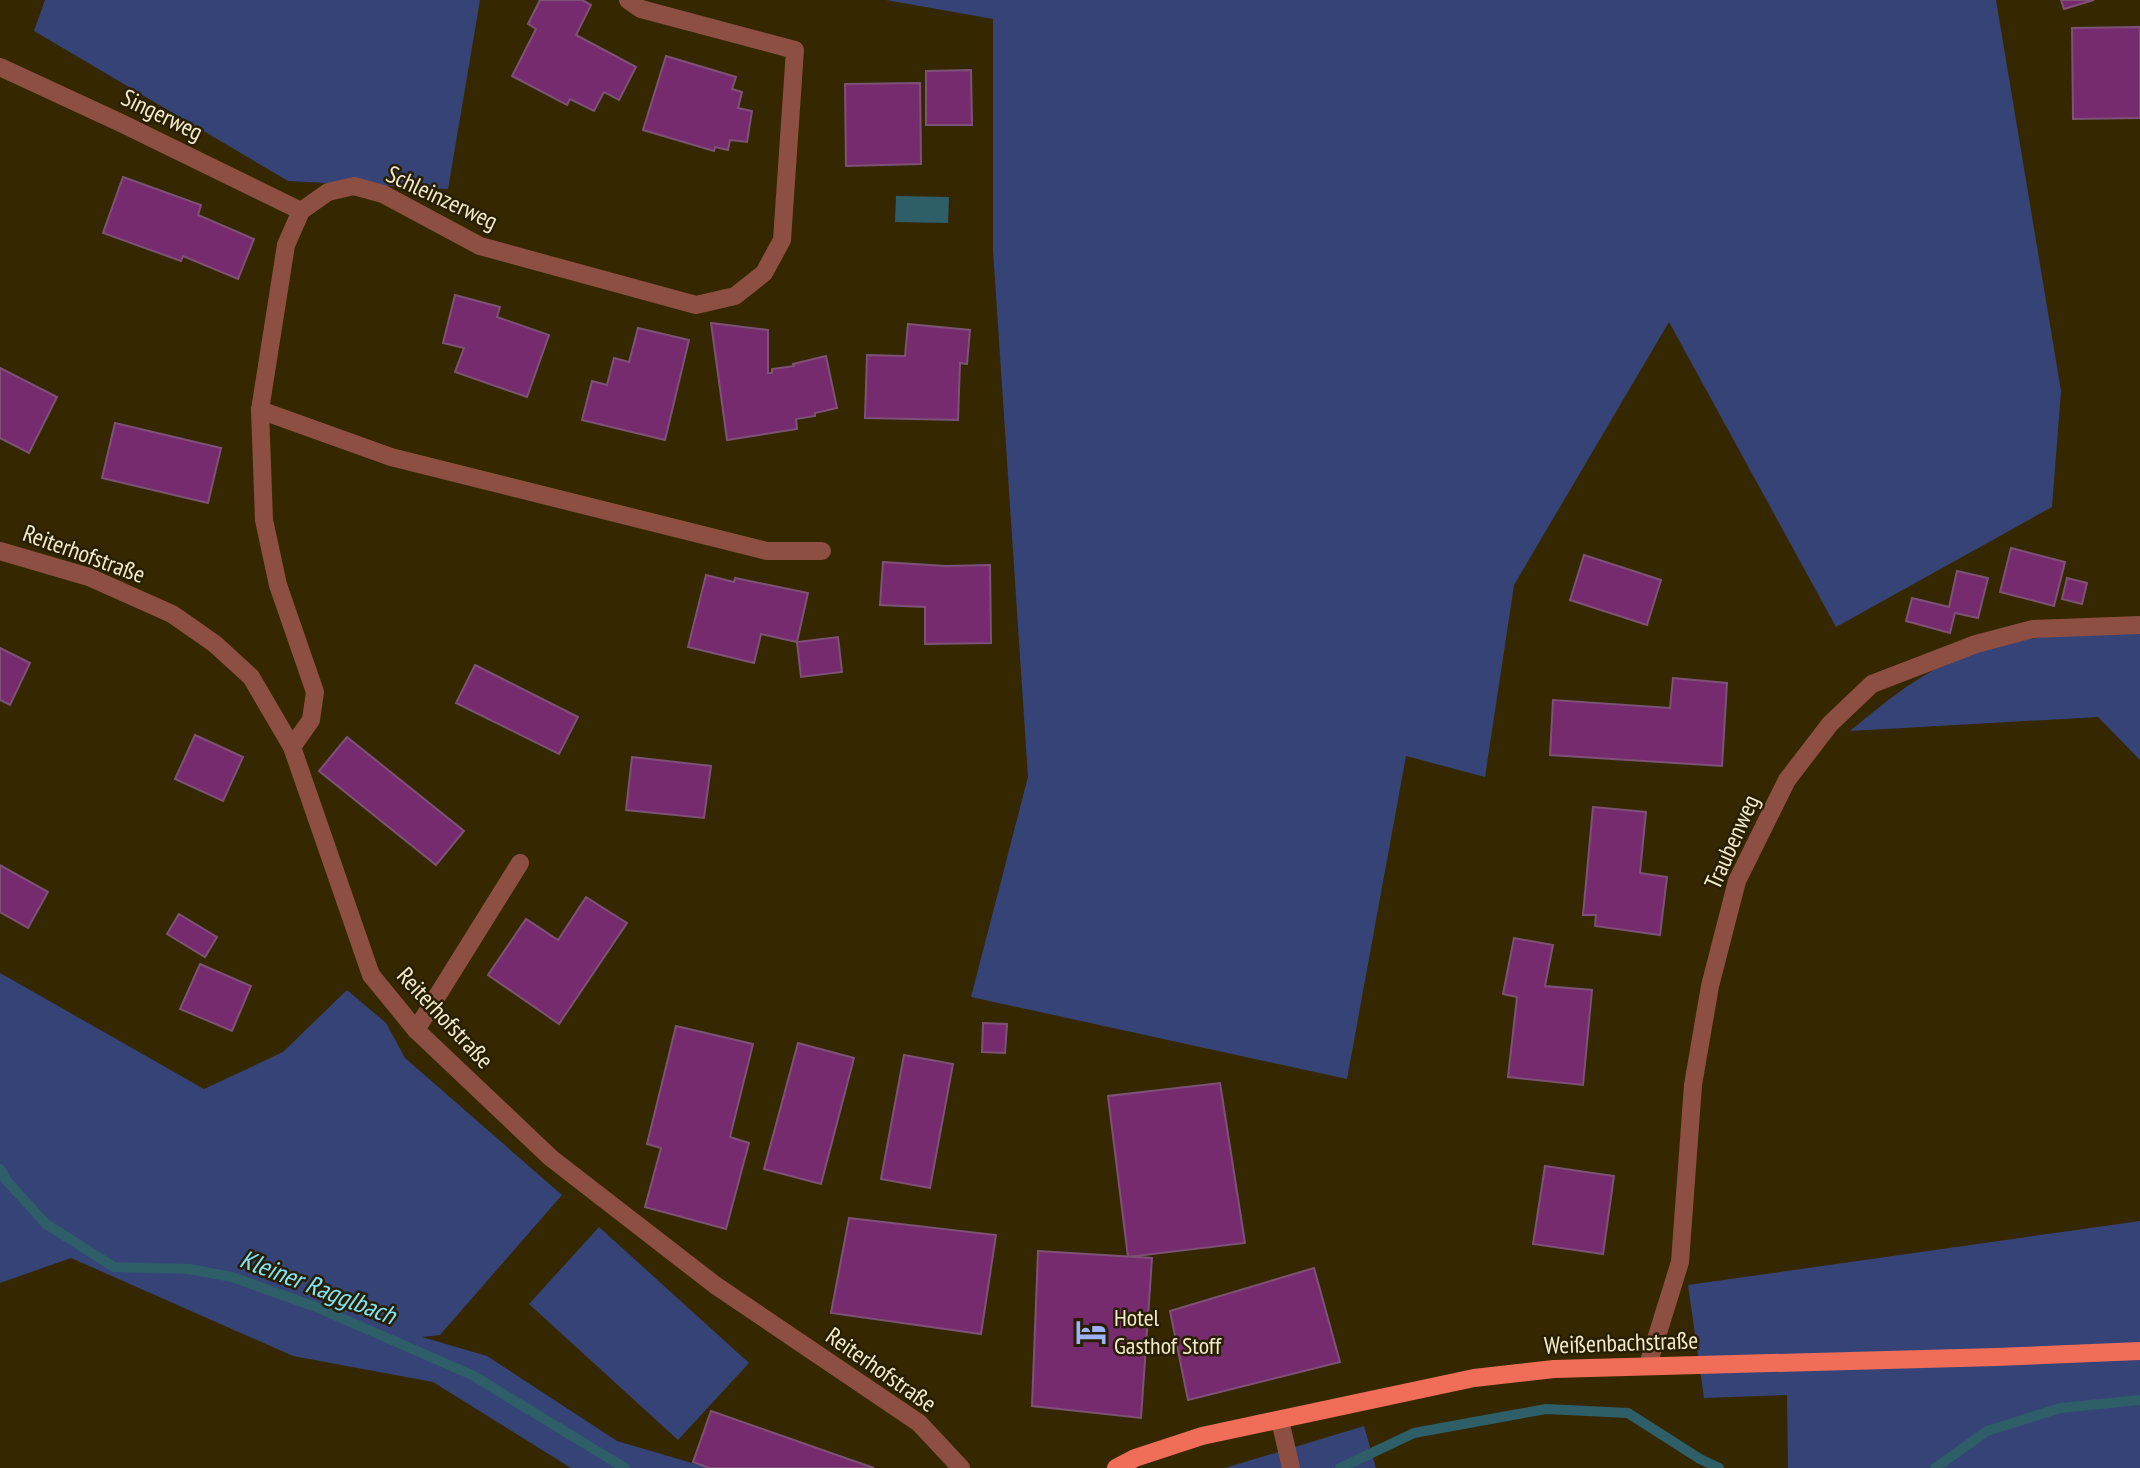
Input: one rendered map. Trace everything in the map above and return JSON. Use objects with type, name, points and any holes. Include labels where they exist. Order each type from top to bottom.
[{"type":"main road","name":"Weißenbachstraße","points":[[1116,1468],[1135,1458],[1202,1436],[1474,1378],[1554,1368],[2140,1351]]},
{"type":"street","name":"Schleinzerweg","points":[[301,211],[328,192],[354,186],[383,194],[480,246],[696,304],[735,296],[764,273],[782,240],[794,50],[634,4]]},
{"type":"street","name":"Singerweg","points":[[0,67],[121,122],[301,211]]},
{"type":"street","points":[[292,747],[311,720],[315,692],[278,584],[264,520],[260,410],[286,244],[301,211]]},
{"type":"street","points":[[260,410],[391,457],[498,484],[767,551],[822,551]]},
{"type":"street","name":"Reiterhofstraße","points":[[0,551],[89,576],[172,614],[215,644],[251,677],[292,747],[371,975],[416,1030],[551,1157],[715,1285],[919,1423],[961,1468]]},
{"type":"street","name":"Traubenweg","points":[[1648,1365],[1680,1262],[1693,1086],[1710,986],[1737,881],[1787,780],[1830,724],[1872,684],[1976,643],[2033,629],[2140,625]]},
{"type":"street","points":[[416,1030],[520,863]]},
{"type":"street","points":[[1280,1420],[1291,1468]]},
{"type":"shaded area","points":[[45,0],[480,0],[448,189],[288,181],[34,31]]},
{"type":"shaded area","points":[[886,0],[1996,0],[2061,391],[2052,507],[1836,627],[1669,322],[1514,585],[1485,777],[1406,756],[1347,1079],[971,997],[1028,777],[993,250],[993,19]]},
{"type":"shaded area","points":[[896,196],[949,197],[948,223],[895,222]]},
{"type":"shaded area","points":[[2140,626],[2140,760],[2098,717],[1850,731],[1914,682],[1941,666],[1978,651],[2023,640]]},
{"type":"shaded area","points":[[0,973],[204,1089],[283,1052],[347,990],[386,1023],[405,1058],[562,1195],[440,1335],[422,1337],[487,1356],[617,1441],[709,1468],[571,1468],[433,1382],[293,1356],[71,1258],[0,1283]]},
{"type":"shaded area","points":[[2140,1221],[2140,1468],[1788,1468],[1787,1395],[1704,1398],[1688,1285]]},
{"type":"shaded area","points":[[599,1227],[749,1363],[678,1440],[529,1304]]},
{"type":"shaded area","points":[[1364,1426],[1376,1468],[1225,1468]]},
{"type":"building","points":[[540,0],[582,0],[591,5],[576,35],[636,67],[619,100],[604,92],[594,111],[570,99],[567,105],[512,76],[536,29],[528,24]]},
{"type":"building","points":[[2061,0],[2094,0],[2064,9]]},
{"type":"building","points":[[2140,27],[2140,118],[2073,119],[2072,28]]},
{"type":"building","points":[[666,56],[736,77],[732,89],[742,92],[738,108],[752,111],[747,142],[730,140],[728,150],[715,147],[714,151],[643,130]]},
{"type":"building","points":[[971,70],[972,125],[926,125],[926,71]]},
{"type":"building","points":[[920,83],[921,164],[846,166],[845,84]]},
{"type":"building","points":[[123,177],[201,205],[198,215],[254,239],[238,279],[183,256],[181,261],[103,233]]},
{"type":"building","points":[[455,295],[500,307],[497,317],[549,335],[527,397],[455,372],[464,348],[443,343]]},
{"type":"building","points":[[711,323],[768,330],[768,373],[772,373],[772,369],[794,366],[793,364],[826,356],[837,408],[796,419],[797,429],[727,440]]},
{"type":"building","points":[[908,324],[970,330],[967,364],[960,363],[958,420],[865,418],[867,355],[905,356]]},
{"type":"building","points":[[638,328],[689,340],[665,440],[582,420],[592,381],[607,385],[614,358],[629,362]]},
{"type":"building","points":[[0,368],[57,397],[29,453],[0,438]]},
{"type":"building","points":[[115,423],[221,448],[208,503],[102,478]]},
{"type":"building","points":[[2011,548],[2065,562],[2054,606],[2000,592]]},
{"type":"building","points":[[1584,555],[1661,580],[1647,625],[1570,600]]},
{"type":"building","points":[[883,562],[946,566],[990,565],[991,643],[925,644],[925,607],[880,605]]},
{"type":"building","points":[[1957,571],[1988,578],[1978,618],[1955,613],[1950,633],[1906,621],[1912,598],[1949,607]]},
{"type":"building","points":[[706,575],[808,593],[797,642],[761,634],[754,663],[688,647]]},
{"type":"building","points":[[2067,578],[2087,583],[2082,604],[2062,599]]},
{"type":"building","points":[[838,637],[842,672],[801,677],[797,642]]},
{"type":"building","points":[[0,648],[30,663],[10,705],[0,700]]},
{"type":"building","points":[[475,665],[578,717],[559,754],[456,703]]},
{"type":"building","points":[[1673,678],[1727,683],[1722,766],[1550,755],[1553,700],[1670,708]]},
{"type":"building","points":[[195,735],[243,757],[223,801],[175,779]]},
{"type":"building","points":[[347,737],[464,831],[436,865],[319,771]]},
{"type":"building","points":[[632,757],[711,766],[704,818],[626,810]]},
{"type":"building","points":[[1593,807],[1646,812],[1640,873],[1667,877],[1660,935],[1595,926],[1596,915],[1583,915]]},
{"type":"building","points":[[0,865],[48,892],[28,928],[0,912]]},
{"type":"building","points":[[586,897],[627,923],[559,1024],[488,975],[526,919],[558,940]]},
{"type":"building","points":[[179,914],[217,937],[205,957],[167,934]]},
{"type":"building","points":[[1514,938],[1553,945],[1545,986],[1592,990],[1583,1085],[1508,1077],[1517,997],[1503,994]]},
{"type":"building","points":[[200,964],[251,986],[232,1031],[180,1009]]},
{"type":"building","points":[[983,1023],[1007,1024],[1005,1053],[982,1052]]},
{"type":"building","points":[[676,1026],[753,1044],[730,1137],[749,1143],[726,1229],[645,1207],[661,1148],[647,1144]]},
{"type":"building","points":[[798,1043],[854,1058],[821,1184],[764,1169]]},
{"type":"building","points":[[904,1055],[953,1064],[930,1188],[881,1179]]},
{"type":"building","points":[[1220,1083],[1245,1243],[1128,1257],[1108,1096]]},
{"type":"building","points":[[1545,1166],[1614,1176],[1603,1254],[1533,1244]]},
{"type":"building","points":[[849,1218],[996,1235],[981,1334],[831,1313]]},
{"type":"building","name":"Hotel Gasthof Stoff","points":[[1038,1251],[1152,1258],[1141,1418],[1032,1406]]},
{"type":"building","points":[[1314,1268],[1340,1362],[1188,1400],[1170,1311]]},
{"type":"building","points":[[711,1411],[874,1468],[709,1468],[693,1462]]},
{"type":"waterway","name":"Kleiner Ragglbach","points":[[0,1169],[6,1180],[46,1224],[114,1267],[189,1269],[232,1277],[316,1307],[472,1375],[625,1468]]},
{"type":"waterway","name":"Kleiner Ragglbach","points":[[1935,1468],[1987,1431],[2060,1408],[2140,1400]]},
{"type":"waterway","name":"Kleiner Ragglbach","points":[[1340,1468],[1414,1433],[1546,1409],[1628,1413],[1700,1459],[1719,1468]]},
{"type":"place","name":"Hotel Gasthof Stoff","points":[[1091,1332]]}]
